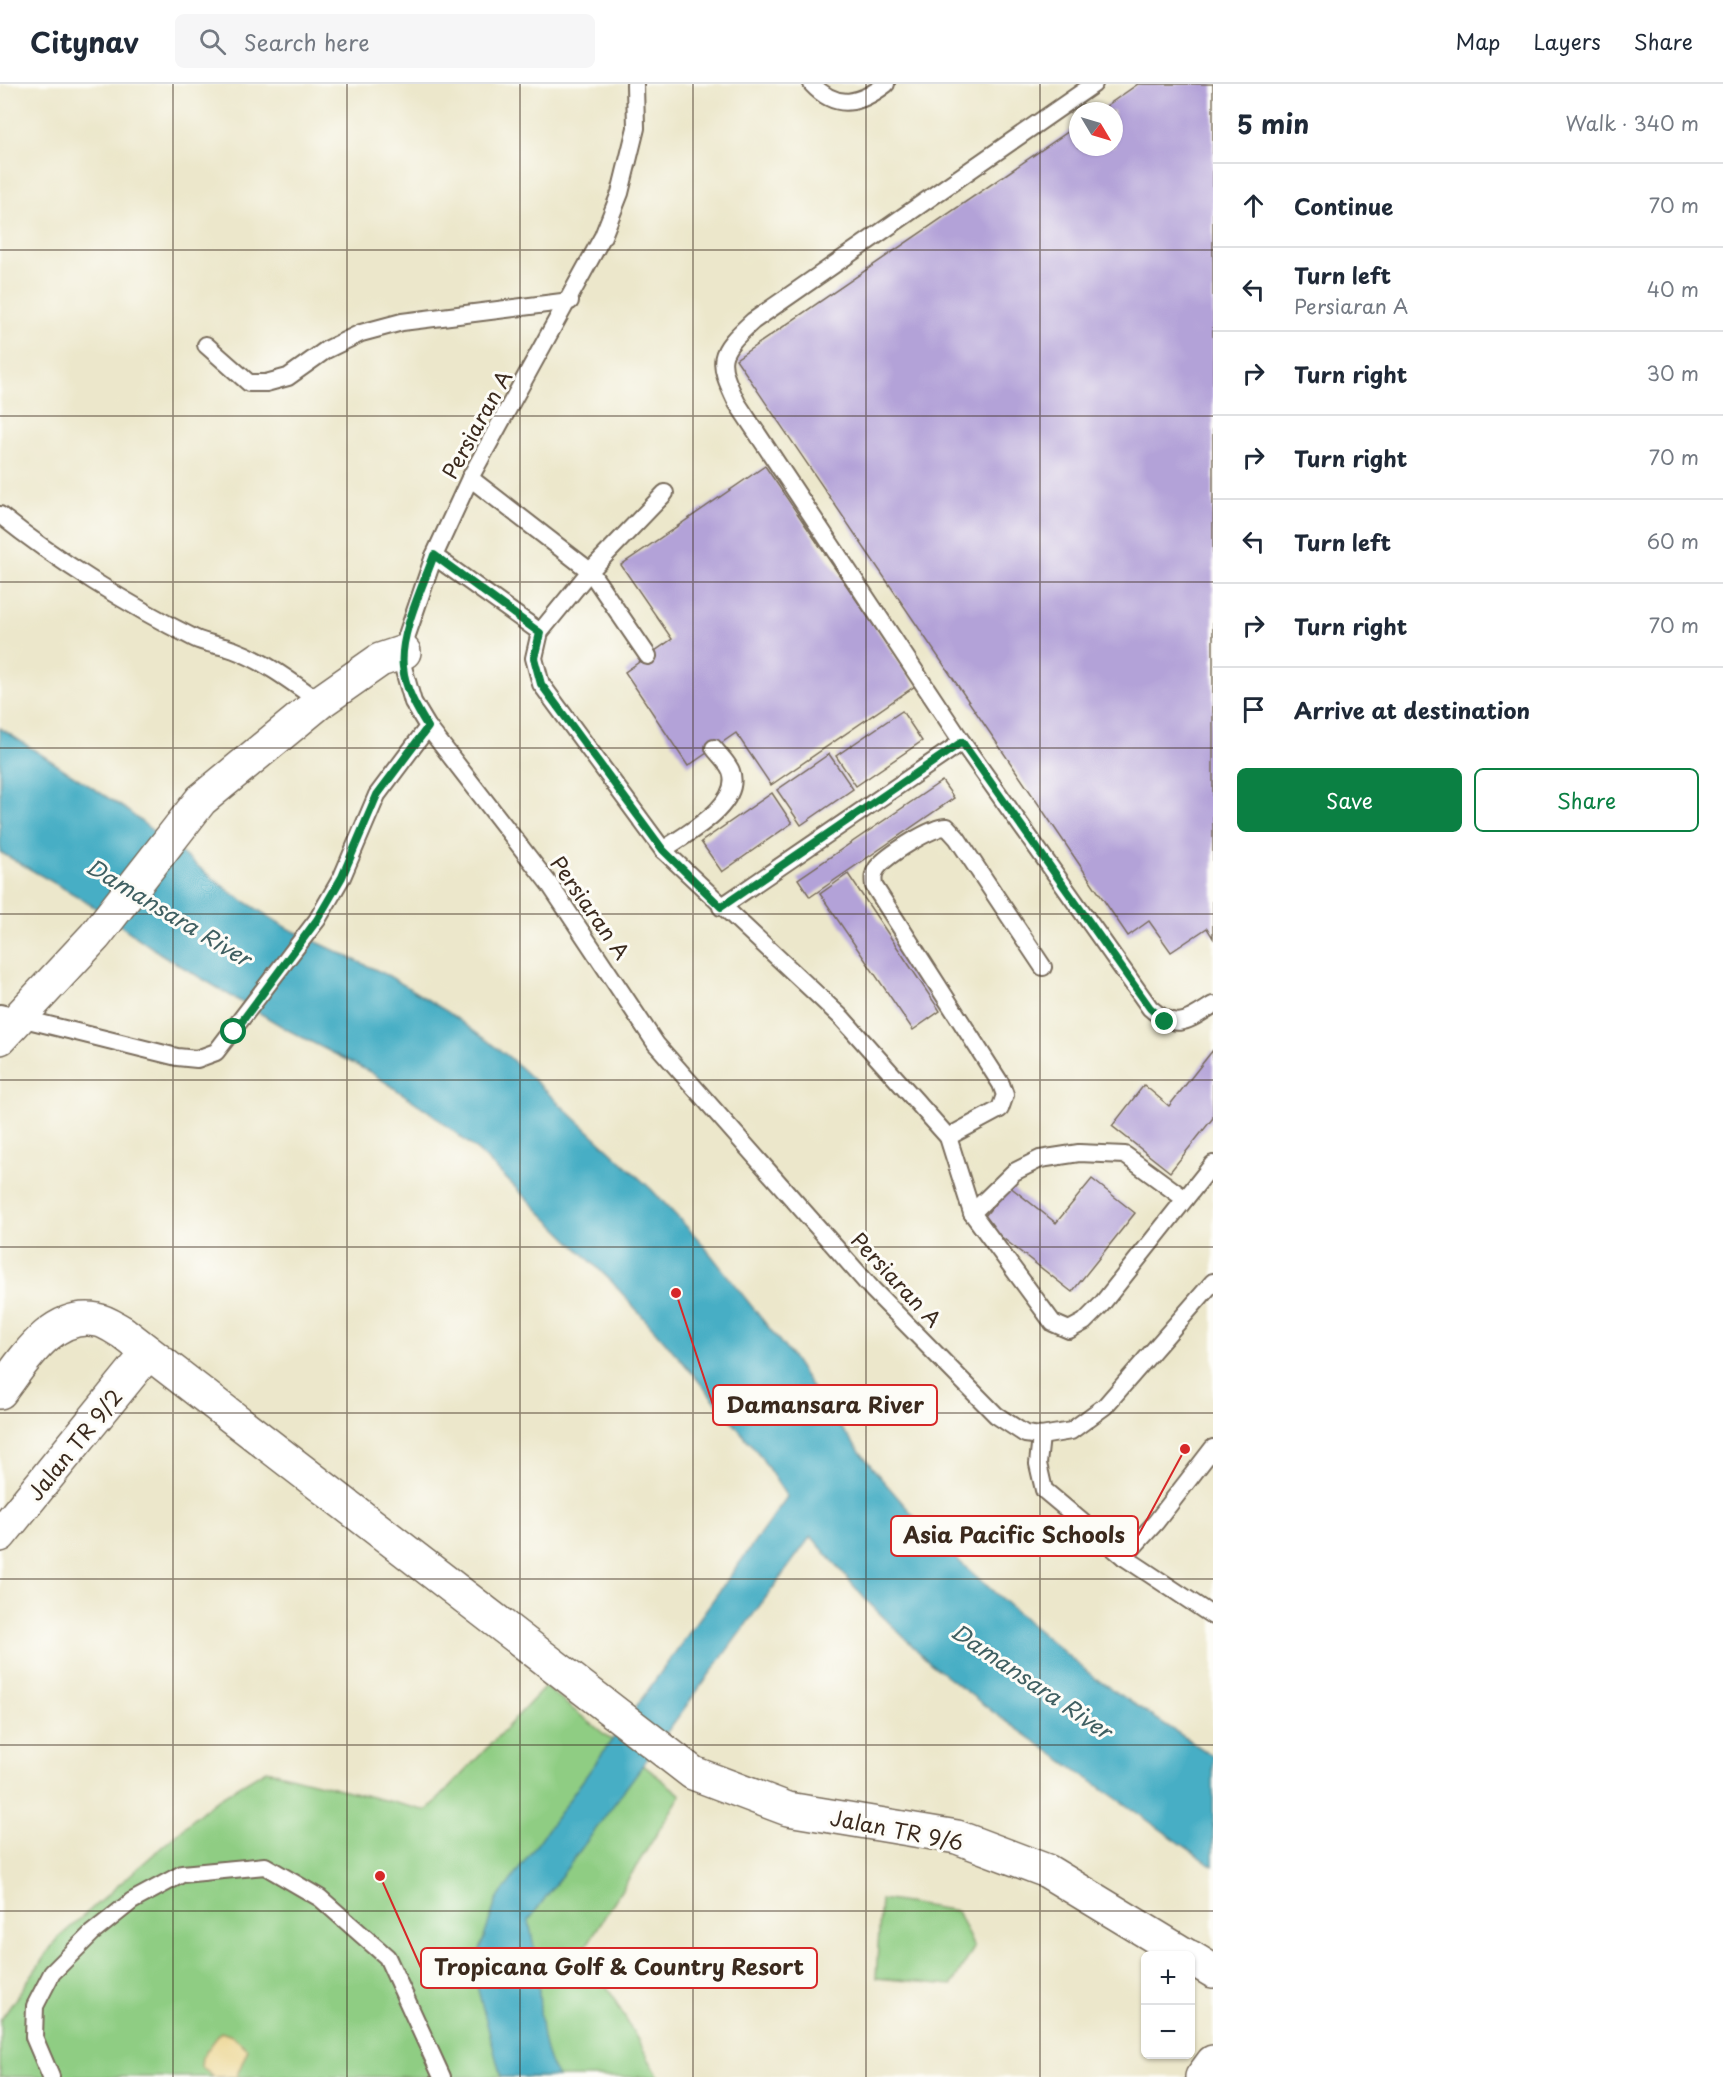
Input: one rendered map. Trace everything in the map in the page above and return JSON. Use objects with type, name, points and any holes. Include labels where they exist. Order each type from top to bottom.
[{"type":"street","points":[[7,1024],[95,936],[201,800],[320,702],[380,660],[405,652]]},
{"type":"street","name":"Jalan TR 9/6","points":[[0,1392],[45,1336],[67,1321],[97,1320],[122,1332],[693,1773],[788,1809],[957,1837],[1047,1871],[1181,1951]]},
{"type":"street","name":"Jalan TR 9/2","points":[[0,1535],[148,1353]]},
{"type":"street","name":"Jalan TR 9/6","points":[[1195,1960],[1213,1971]]},
{"type":"street","points":[[1202,2077],[1213,2062]]},
{"type":"lane","name":"Persiaran A","points":[[635,84],[636,128],[620,193],[603,237],[570,301],[470,478],[434,555],[406,635],[403,667],[413,702],[428,727],[550,885],[656,1044],[873,1290],[996,1415],[1026,1434],[1041,1436],[1071,1431],[1105,1407],[1213,1282]]},
{"type":"lane","points":[[812,84],[827,98],[839,103],[851,103],[870,97],[886,84]]},
{"type":"lane","points":[[1094,84],[753,321],[726,345],[722,370],[737,403],[962,742],[1150,1008],[1165,1022],[1180,1022],[1213,1005]]},
{"type":"lane","points":[[206,345],[249,382],[266,382],[288,377],[326,350],[361,333],[402,322],[570,301]]},
{"type":"lane","points":[[470,478],[590,571],[648,656]]},
{"type":"lane","points":[[665,493],[590,571],[540,633],[534,658],[541,684],[663,850],[721,907],[842,1018],[948,1137],[972,1213],[1053,1323],[1069,1330],[1084,1322],[1101,1305],[1213,1164]]},
{"type":"lane","points":[[0,515],[32,541],[98,582],[196,639],[233,650],[269,666],[320,702]]},
{"type":"lane","points":[[434,555],[540,633]]},
{"type":"lane","points":[[7,1024],[177,1057],[197,1059],[216,1052],[234,1032],[317,920],[342,877],[377,795],[428,727]]},
{"type":"lane","points":[[721,907],[962,742]]},
{"type":"lane","points":[[663,850],[722,808],[732,790],[731,771],[714,748]]},
{"type":"lane","points":[[948,1137],[1000,1108],[1005,1095],[1001,1084],[874,886],[873,874],[879,865],[932,830],[947,827],[957,838],[1043,967]]},
{"type":"lane","points":[[972,1213],[1014,1172],[1040,1159],[1079,1153],[1125,1155],[1185,1199]]},
{"type":"lane","points":[[1041,1436],[1038,1464],[1044,1490],[1124,1557],[1213,1616]]},
{"type":"lane","points":[[1124,1557],[1156,1522],[1213,1448]]},
{"type":"lane","points":[[51,2077],[34,2037],[35,2006],[52,1973],[92,1933],[132,1901],[182,1874],[265,1866],[320,1898],[387,1957],[442,2077]]},
{"type":"green space","points":[[545,1687],[681,1795],[585,1948],[659,2077],[0,2077],[0,2021],[56,1940],[213,1802],[266,1770],[427,1811]]},
{"type":"green space","points":[[881,1899],[957,1911],[974,1948],[952,1985],[876,1978]]},
{"type":"sand","points":[[221,2032],[232,2036],[248,2049],[237,2075],[239,2077],[214,2077],[201,2067],[202,2057]]},
{"type":"water","points":[[0,728],[124,808],[233,894],[287,928],[389,976],[448,1012],[509,1057],[651,1189],[700,1241],[792,1357],[827,1410],[880,1477],[934,1539],[1096,1679],[1213,1756],[1213,1866],[993,1712],[930,1663],[866,1600],[811,1536],[529,1920],[537,1969],[544,2041],[558,2077],[501,2077],[473,1971],[496,1901],[787,1497],[759,1454],[682,1361],[612,1282],[479,1152],[431,1113],[370,1072],[288,1030],[161,954],[84,900],[0,852]]},
{"type":"building","points":[[1138,84],[1213,84],[1213,938],[1207,928],[1171,952],[1149,921],[1128,936],[736,359],[1069,131],[1069,156],[1123,156],[1123,102],[1112,102]]},
{"type":"building","points":[[765,466],[915,686],[771,785],[736,733],[688,766],[625,672],[672,639],[621,565]]},
{"type":"building","points":[[902,711],[922,741],[856,786],[836,756]]},
{"type":"building","points":[[829,754],[853,789],[801,825],[777,790]]},
{"type":"building","points":[[942,781],[954,798],[810,897],[798,879]]},
{"type":"building","points":[[772,793],[792,823],[722,872],[701,842]]},
{"type":"building","points":[[848,874],[940,1011],[913,1030],[820,894]]},
{"type":"building","points":[[1213,1050],[1213,1118],[1170,1172],[1112,1126],[1144,1085],[1169,1106]]},
{"type":"building","points":[[1092,1179],[1135,1213],[1072,1292],[981,1221],[1009,1186],[1056,1223]]},
{"type":"place","name":"Damansara River","points":[[676,1293]]},
{"type":"place","name":"Asia Pacific Schools","points":[[1185,1449]]},
{"type":"place","name":"Tropicana Golf & Country Resort","points":[[380,1876]]},
{"type":"route","points":[[234,1032],[317,920],[342,877],[377,795],[428,727],[413,702],[403,667],[406,635],[434,555],[514,611],[540,633],[534,658],[541,684],[663,850],[721,907],[962,742],[1150,1008],[1165,1022]]}]
